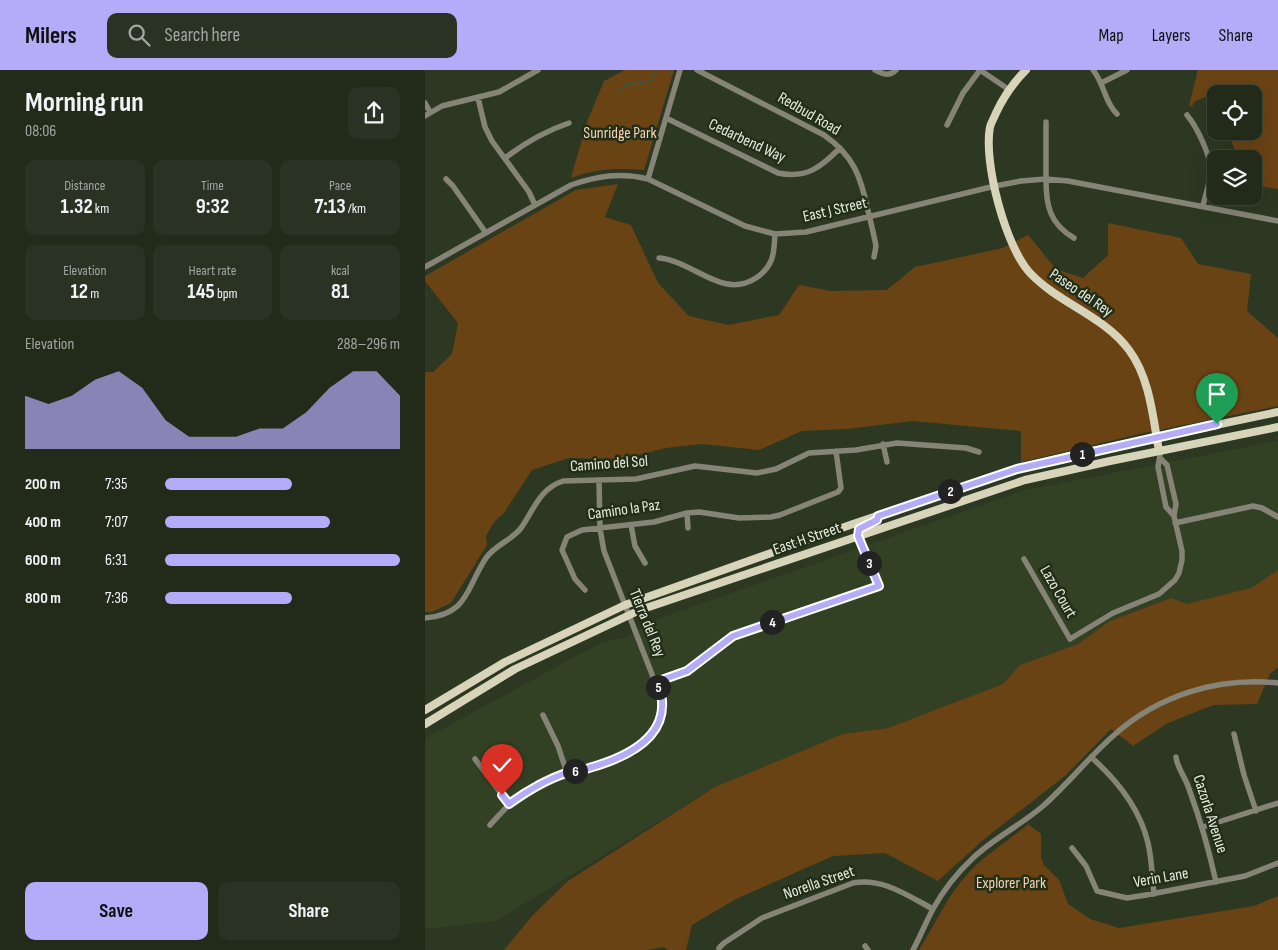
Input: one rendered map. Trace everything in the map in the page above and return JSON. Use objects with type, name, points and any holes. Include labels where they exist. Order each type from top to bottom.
[{"type":"main road","name":"Paseo del Rey","points":[[1026,70],[1008,89],[990,127],[989,153],[995,186],[1009,239],[1029,273],[1046,288],[1107,326],[1131,352],[1141,370],[1145,383],[1160,454]]},
{"type":"main road","name":"East H Street","points":[[425,710],[524,652],[625,605],[878,516],[1017,469],[1278,412]]},
{"type":"main road","name":"East H Street","points":[[425,724],[521,667],[629,614],[1025,480],[1160,454],[1278,427]]},
{"type":"main road","points":[[858,536],[859,529],[877,520],[878,516]]},
{"type":"street","points":[[425,103],[427,114],[442,106],[499,92],[538,70]]},
{"type":"street","name":"Redbud Road","points":[[697,70],[824,135],[840,148],[854,164],[858,174],[876,246],[874,256]]},
{"type":"street","points":[[875,70],[890,75],[896,70]]},
{"type":"street","points":[[947,126],[963,93],[980,70],[1008,89]]},
{"type":"street","points":[[1093,70],[1117,114]]},
{"type":"street","points":[[1101,82],[1127,70]]},
{"type":"street","points":[[648,179],[679,72]]},
{"type":"street","points":[[478,98],[486,129],[492,141],[529,192],[535,205]]},
{"type":"street","points":[[1187,115],[1199,133],[1209,160],[1211,172],[1203,206]]},
{"type":"street","name":"Cedarbend Way","points":[[666,118],[784,174],[801,174],[816,169],[824,164],[840,148]]},
{"type":"street","points":[[1046,122],[1046,196],[1049,211],[1059,227],[1074,238]]},
{"type":"street","points":[[505,158],[526,142],[546,131],[569,123]]},
{"type":"street","name":"East J Street","points":[[425,267],[571,185],[596,177],[625,175],[648,179],[745,226],[775,234],[806,232],[995,186],[1046,179],[1067,181],[1278,221]]},
{"type":"street","points":[[446,179],[486,233]]},
{"type":"street","points":[[659,258],[679,262],[721,283],[742,284],[756,278],[768,267],[775,252],[775,234]]},
{"type":"street","name":"Camino del Sol","points":[[425,618],[445,614],[456,608],[466,598],[487,558],[520,529],[539,497],[545,491],[563,482],[636,480],[695,466],[757,474],[776,469],[805,454],[856,450],[902,442],[966,448],[979,452]]},
{"type":"street","points":[[883,444],[887,462]]},
{"type":"street","name":"Camino la Paz","points":[[585,590],[575,580],[562,550],[565,540],[574,533],[584,530],[655,522],[687,513],[699,512],[739,518],[771,517],[839,492],[841,488],[835,451]]},
{"type":"street","name":"Paseo del Rey","points":[[1160,454],[1158,467],[1166,506],[1175,519]]},
{"type":"street","name":"Paseo del Rey","points":[[1070,639],[1113,613],[1159,594],[1175,580],[1179,573],[1182,551],[1175,519],[1176,504],[1167,465],[1160,454]]},
{"type":"street","name":"Tierra del Rey","points":[[490,825],[509,804],[535,786],[567,773],[588,769],[626,754],[648,739],[657,727],[661,716],[662,700],[656,682],[604,551],[600,529],[599,480]]},
{"type":"street","points":[[1175,519],[1251,506],[1261,508],[1278,517]]},
{"type":"street","points":[[687,513],[688,528]]},
{"type":"street","points":[[631,525],[635,546],[645,563]]},
{"type":"street","points":[[656,682],[687,671],[733,636],[879,586],[858,536]]},
{"type":"street","name":"Lazo Court","points":[[1025,558],[1070,639]]},
{"type":"street","points":[[913,950],[933,909],[972,859],[1043,806],[1091,757],[1134,719],[1168,700],[1206,687],[1236,682],[1278,683]]},
{"type":"street","points":[[543,715],[558,746],[567,773]]},
{"type":"street","points":[[1235,734],[1244,775],[1255,811]]},
{"type":"street","points":[[1091,757],[1103,768],[1131,802],[1139,816],[1149,845],[1154,894]]},
{"type":"street","name":"Cazorla Avenue","points":[[1175,757],[1188,784],[1203,827],[1216,882]]},
{"type":"street","points":[[475,758],[509,804]]},
{"type":"street","points":[[1203,827],[1278,803]]},
{"type":"street","name":"Verin Lane","points":[[1072,848],[1086,866],[1097,891],[1127,898],[1245,876],[1278,863]]},
{"type":"street","name":"Norella Street","points":[[719,949],[762,918],[853,883],[868,881],[885,885],[933,909]]},
{"type":"shaded area","points":[[1278,441],[1278,570],[1251,588],[1187,604],[1171,598],[1110,621],[1078,644],[1020,665],[1003,684],[888,728],[843,734],[715,787],[496,921],[425,929],[425,740],[428,737],[602,642],[625,638],[652,621],[1025,490]]},
{"type":"green space","name":"Sunridge Park","points":[[625,70],[674,70],[644,170],[607,170],[589,172],[571,178],[587,122],[604,81]]},
{"type":"green space","points":[[1198,70],[1278,70],[1278,189],[1262,185],[1262,150],[1236,150],[1230,140],[1262,140],[1262,85],[1207,85],[1207,96],[1194,102],[1192,107],[1189,105]]},
{"type":"green space","points":[[618,184],[605,217],[631,225],[658,283],[689,316],[728,325],[779,315],[799,285],[831,291],[887,290],[915,267],[1003,248],[1028,235],[1056,269],[1083,278],[1108,255],[1108,223],[1181,238],[1198,264],[1251,274],[1247,311],[1278,338],[1278,406],[1144,433],[1021,462],[1021,431],[913,421],[847,429],[802,431],[759,450],[702,444],[666,448],[622,459],[569,458],[532,470],[504,513],[494,522],[486,536],[487,545],[451,603],[432,612],[425,612],[425,372],[433,372],[452,354],[458,323],[425,281],[425,276],[576,190]]},
{"type":"green space","points":[[1278,570],[1278,667],[1270,674],[1257,704],[1213,705],[1166,724],[1133,746],[1111,729],[1066,775],[983,840],[938,881],[885,853],[833,856],[736,899],[692,925],[686,950],[668,950],[664,947],[647,950],[504,950],[533,915],[568,881],[715,787],[843,734],[888,728],[1003,684],[1020,665],[1078,644],[1110,621],[1171,598],[1187,604],[1251,588]]},
{"type":"green space","name":"Explorer Park","points":[[1028,824],[1041,834],[1041,857],[1044,865],[1059,880],[1068,904],[1090,919],[1119,928],[1254,906],[1278,896],[1278,950],[919,950],[963,879],[985,857]]},
{"type":"waterway","points":[[618,91],[627,85],[650,81],[657,70]]},
{"type":"route","points":[[502,795],[509,804],[535,786],[567,773],[588,769],[616,759],[644,743],[657,727],[661,716],[662,700],[656,682],[687,671],[733,636],[879,586],[858,536],[861,526],[879,519],[878,516],[1017,469],[1217,424]]}]
